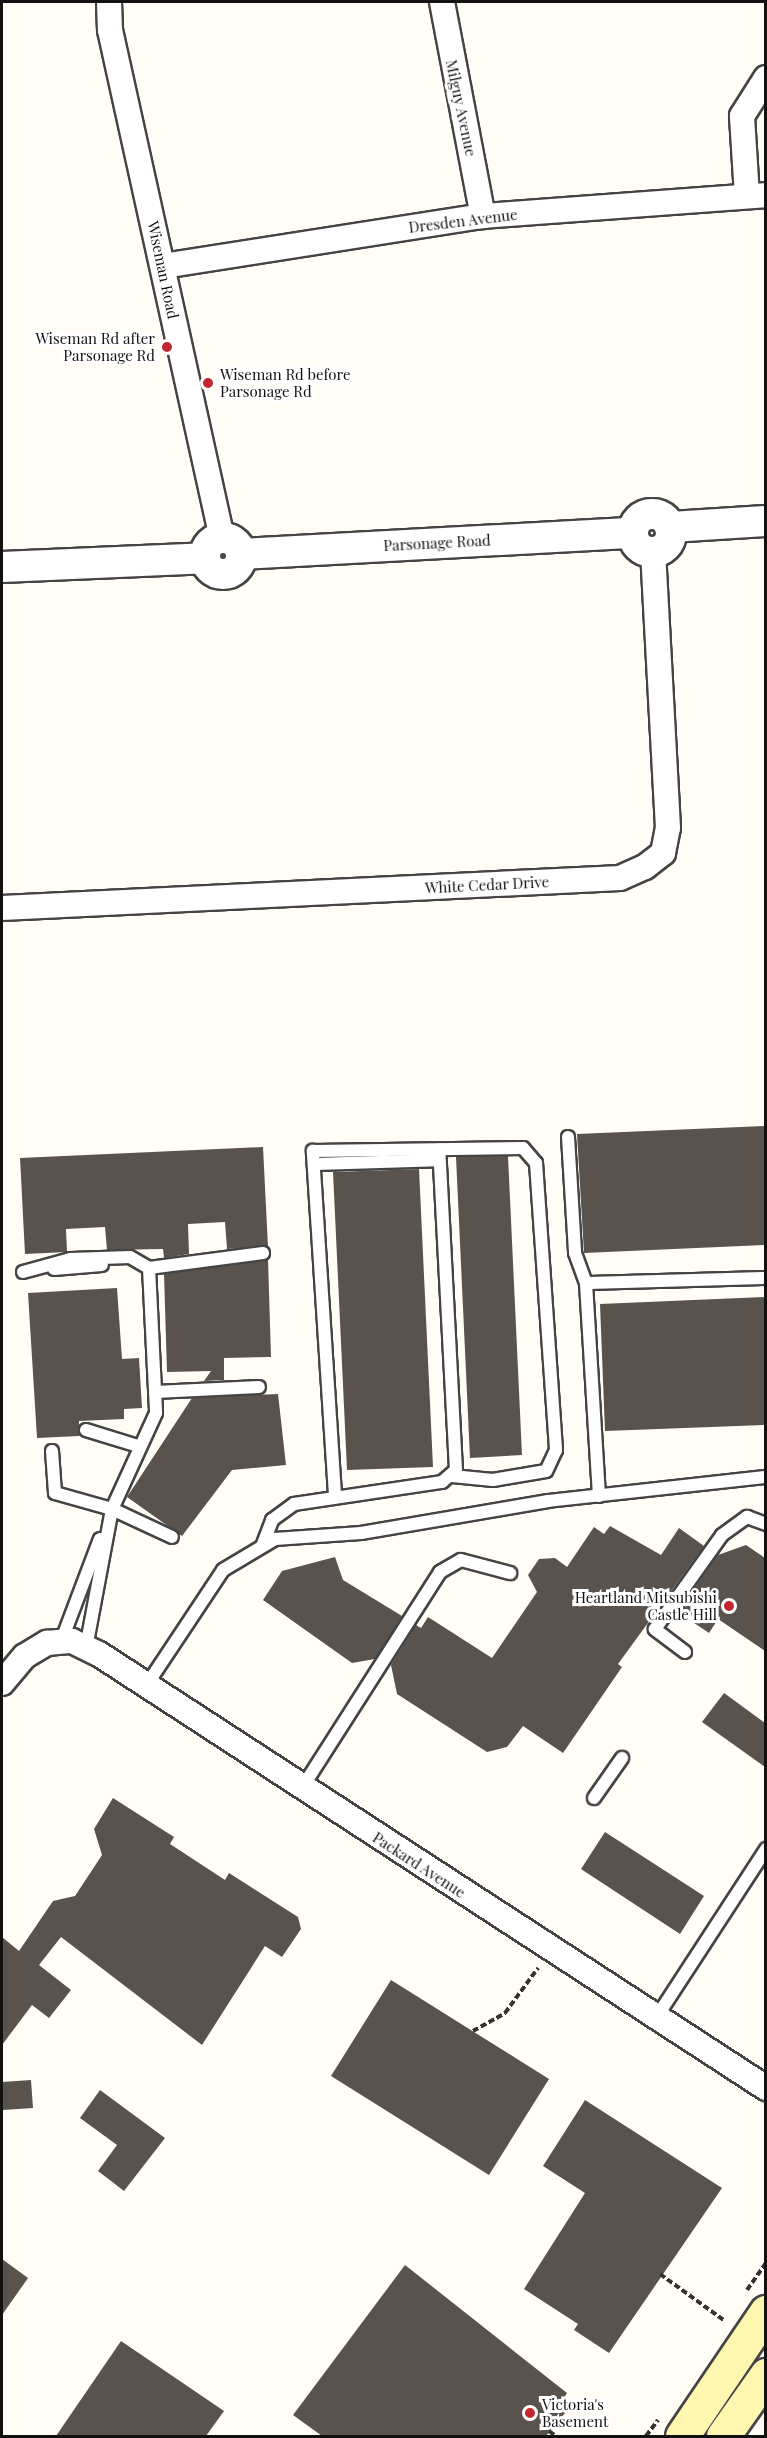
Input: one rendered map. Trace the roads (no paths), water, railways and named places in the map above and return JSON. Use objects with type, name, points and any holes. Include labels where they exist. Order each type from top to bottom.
[{"type":"main road","points":[[682,2436],[765,2312]]},
{"type":"main road","points":[[722,2377],[761,2392],[723,2436]]},
{"type":"street","name":"Wiseman Road","points":[[109,2],[223,550]]},
{"type":"street","name":"Milguy Avenue","points":[[442,2],[483,216]]},
{"type":"street","points":[[756,195],[742,116],[765,78]]},
{"type":"street","name":"Dresden Avenue","points":[[163,266],[483,216],[756,195]]},
{"type":"street","points":[[643,542],[637,520],[649,514],[662,516],[670,527],[765,521]]},
{"type":"street","name":"Parsonage Road","points":[[2,567],[223,550],[643,542]]},
{"type":"street","name":"White Cedar Drive","points":[[2,908],[620,878],[645,867],[663,853],[668,828],[643,542]]},
{"type":"street","points":[[2,1683],[25,1656],[47,1643],[73,1644]]},
{"type":"street","name":"Packard Avenue","points":[[73,1644],[146,1686],[301,1790],[765,2088]]},
{"type":"lane","points":[[568,1137],[575,1253],[586,1283],[598,1496]]},
{"type":"lane","points":[[263,1544],[267,1527],[286,1508],[335,1495],[442,1482],[452,1476],[493,1480],[546,1471],[556,1450],[536,1163],[523,1148],[439,1155],[313,1151],[335,1495]]},
{"type":"lane","points":[[439,1155],[456,1460],[452,1476]]},
{"type":"lane","points":[[73,1644],[112,1509],[151,1413],[143,1273],[130,1263],[23,1272],[83,1258],[130,1257],[148,1268],[263,1253]]},
{"type":"lane","points":[[73,1644],[112,1509],[156,1413],[148,1268]]},
{"type":"lane","points":[[586,1283],[765,1278]]},
{"type":"lane","points":[[155,1392],[259,1387]]},
{"type":"lane","points":[[86,1430],[138,1446]]},
{"type":"lane","points":[[52,1451],[55,1493],[112,1509],[172,1537]]},
{"type":"lane","points":[[146,1686],[223,1570],[263,1544],[598,1496],[765,1477]]},
{"type":"lane","points":[[685,1653],[655,1629],[722,1535],[747,1517],[765,1524]]},
{"type":"lane","points":[[301,1790],[440,1572],[470,1560],[510,1573]]},
{"type":"lane","points":[[594,1798],[622,1758]]},
{"type":"lane","points":[[656,2018],[765,1849]]},
{"type":"place","name":"Wiseman Rd after Parsonage Rd","points":[[167,347]]},
{"type":"place","name":"Wiseman Rd before Parsonage Rd","points":[[208,383]]},
{"type":"place","name":"Heartland Mitsubishi Castle Hill","points":[[729,1606]]},
{"type":"place","name":"Victoria's Basement","points":[[530,2413]]}]
